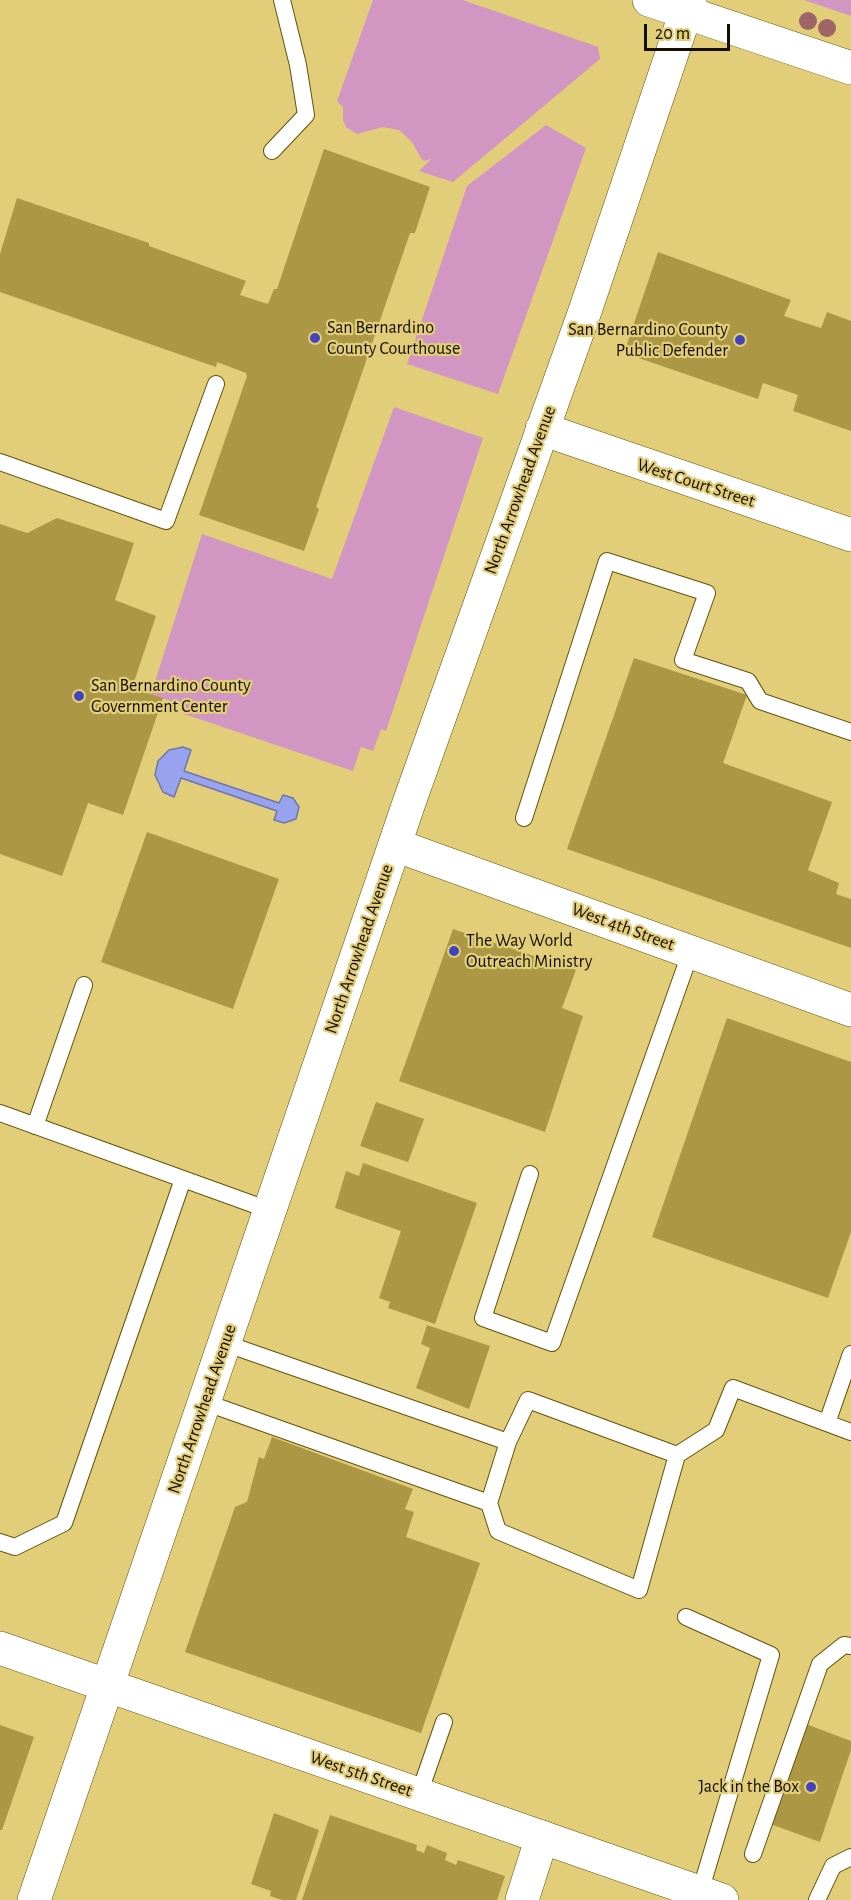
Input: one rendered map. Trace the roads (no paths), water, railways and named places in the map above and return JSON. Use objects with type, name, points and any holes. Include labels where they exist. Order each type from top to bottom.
[{"type":"main road","points":[[649,0],[688,6],[851,68]]},
{"type":"main road","name":"North Arrowhead Avenue","points":[[33,1900],[394,845],[585,312],[688,6]]},
{"type":"main road","name":"West Court Street","points":[[542,429],[851,535]]},
{"type":"main road","name":"West 4th Street","points":[[394,845],[851,1010]]},
{"type":"main road","name":"West 5th Street","points":[[0,1648],[711,1896]]},
{"type":"main road","points":[[522,1900],[542,1837]]},
{"type":"lane","points":[[272,151],[306,114],[298,64],[282,0]]},
{"type":"lane","points":[[0,462],[166,522],[216,384]]},
{"type":"lane","points":[[524,818],[607,561],[707,592],[683,660],[747,681],[760,701],[851,732]]},
{"type":"lane","points":[[531,1174],[483,1318],[552,1343],[691,951]]},
{"type":"lane","points":[[35,1126],[84,985]]},
{"type":"lane","points":[[0,1113],[269,1210]]},
{"type":"lane","points":[[0,1542],[15,1547],[64,1522],[183,1179]]},
{"type":"lane","points":[[224,1343],[508,1442]]},
{"type":"lane","points":[[827,1424],[851,1354]]},
{"type":"lane","points":[[677,1455],[528,1400],[508,1442],[489,1503],[498,1531],[639,1590],[677,1455],[716,1430],[733,1388],[851,1432]]},
{"type":"lane","points":[[204,1402],[489,1503]]},
{"type":"lane","points":[[686,1617],[771,1654],[711,1896]]},
{"type":"lane","points":[[753,1854],[820,1664],[844,1644],[851,1646]]},
{"type":"lane","points":[[419,1794],[444,1722]]},
{"type":"lane","points":[[817,1900],[833,1866],[851,1857]]},
{"type":"water","points":[[183,747],[191,750],[184,771],[279,803],[283,795],[293,798],[299,807],[296,819],[284,823],[274,820],[277,811],[181,778],[174,797],[163,792],[155,775],[158,761],[169,750]]},
{"type":"place","name":"San Bernardino County Courthouse","points":[[315,338]]},
{"type":"place","name":"San Bernardino County Public Defender","points":[[740,340]]},
{"type":"place","name":"San Bernardino County Government Center","points":[[79,696]]},
{"type":"place","name":"The Way World Outreach Ministry","points":[[454,951]]},
{"type":"place","name":"Jack in the Box","points":[[811,1787]]}]
